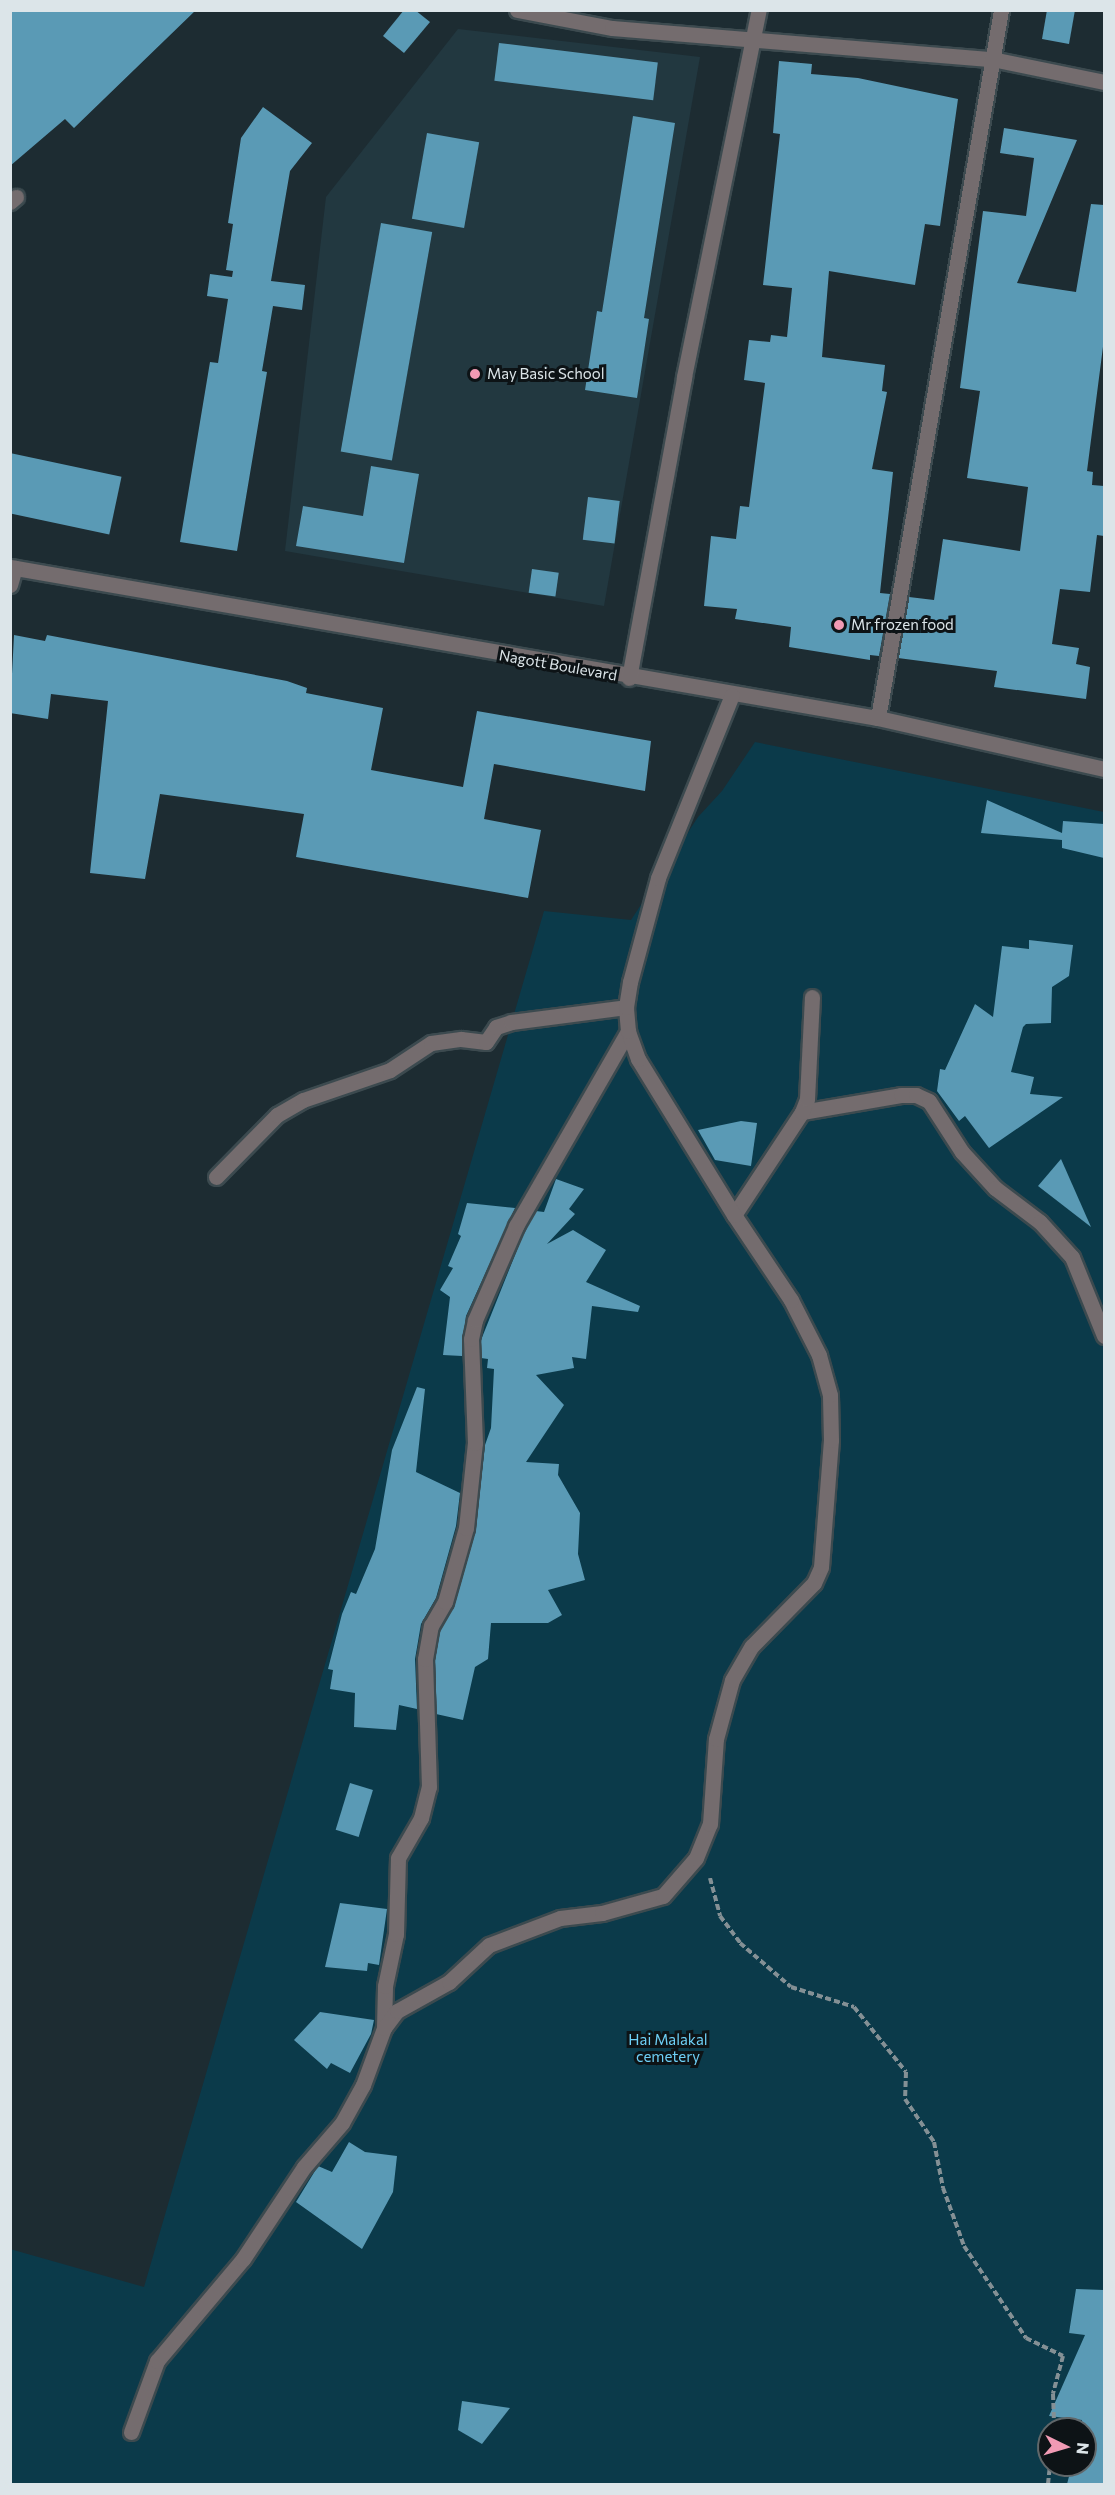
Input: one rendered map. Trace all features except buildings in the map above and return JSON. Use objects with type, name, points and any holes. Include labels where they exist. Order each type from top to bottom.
[{"type":"street","points":[[517,10],[612,28],[752,37],[992,59],[1104,82]]},
{"type":"street","points":[[629,678],[759,10]]},
{"type":"street","points":[[878,718],[1001,10]]},
{"type":"street","points":[[10,585],[13,567]]},
{"type":"street","name":"Nagott Boulevard","points":[[13,567],[629,678],[878,718],[1104,769]]},
{"type":"street","points":[[131,2432],[157,2361],[243,2259],[304,2167],[342,2123],[363,2085],[384,2028],[397,2011],[449,1982],[489,1945],[560,1918],[602,1913],[663,1896],[696,1858],[710,1824],[717,1739],[732,1680],[752,1646],[814,1583],[821,1567],[831,1440],[830,1395],[819,1355],[791,1299],[734,1215],[638,1059],[628,1030],[626,1007],[658,878],[732,695]]},
{"type":"street","points":[[734,1215],[802,1112],[807,1099],[812,997]]},
{"type":"street","points":[[216,1177],[277,1115],[303,1100],[390,1070],[431,1043],[461,1039],[486,1042],[495,1027],[511,1022],[626,1007]]},
{"type":"street","points":[[384,2028],[385,1986],[396,1934],[398,1858],[421,1818],[429,1787],[425,1659],[431,1626],[445,1602],[465,1538],[475,1443],[471,1339],[475,1320],[516,1226],[628,1030]]},
{"type":"street","points":[[802,1112],[901,1095],[916,1095],[929,1101],[962,1152],[995,1188],[1040,1222],[1072,1257],[1104,1336]]},
{"type":"path","points":[[696,1858],[709,1875],[720,1916],[734,1937],[791,1987],[854,2007],[906,2072],[905,2099],[934,2142],[943,2188],[964,2246],[1026,2338],[1063,2356],[1053,2394],[1053,2417]]},
{"type":"shaded area","name":"May Basic School","points":[[458,29],[700,57],[604,606],[285,551],[326,197]]},
{"type":"green space","name":"Hai Malakal cemetery","points":[[755,742],[1104,812],[1104,2484],[11,2484],[10,2249],[144,2287],[544,911],[631,920],[698,817],[722,791]]},
{"type":"place","name":"May Basic School","points":[[475,374]]},
{"type":"place","name":"Mr frozen food","points":[[839,625]]}]
